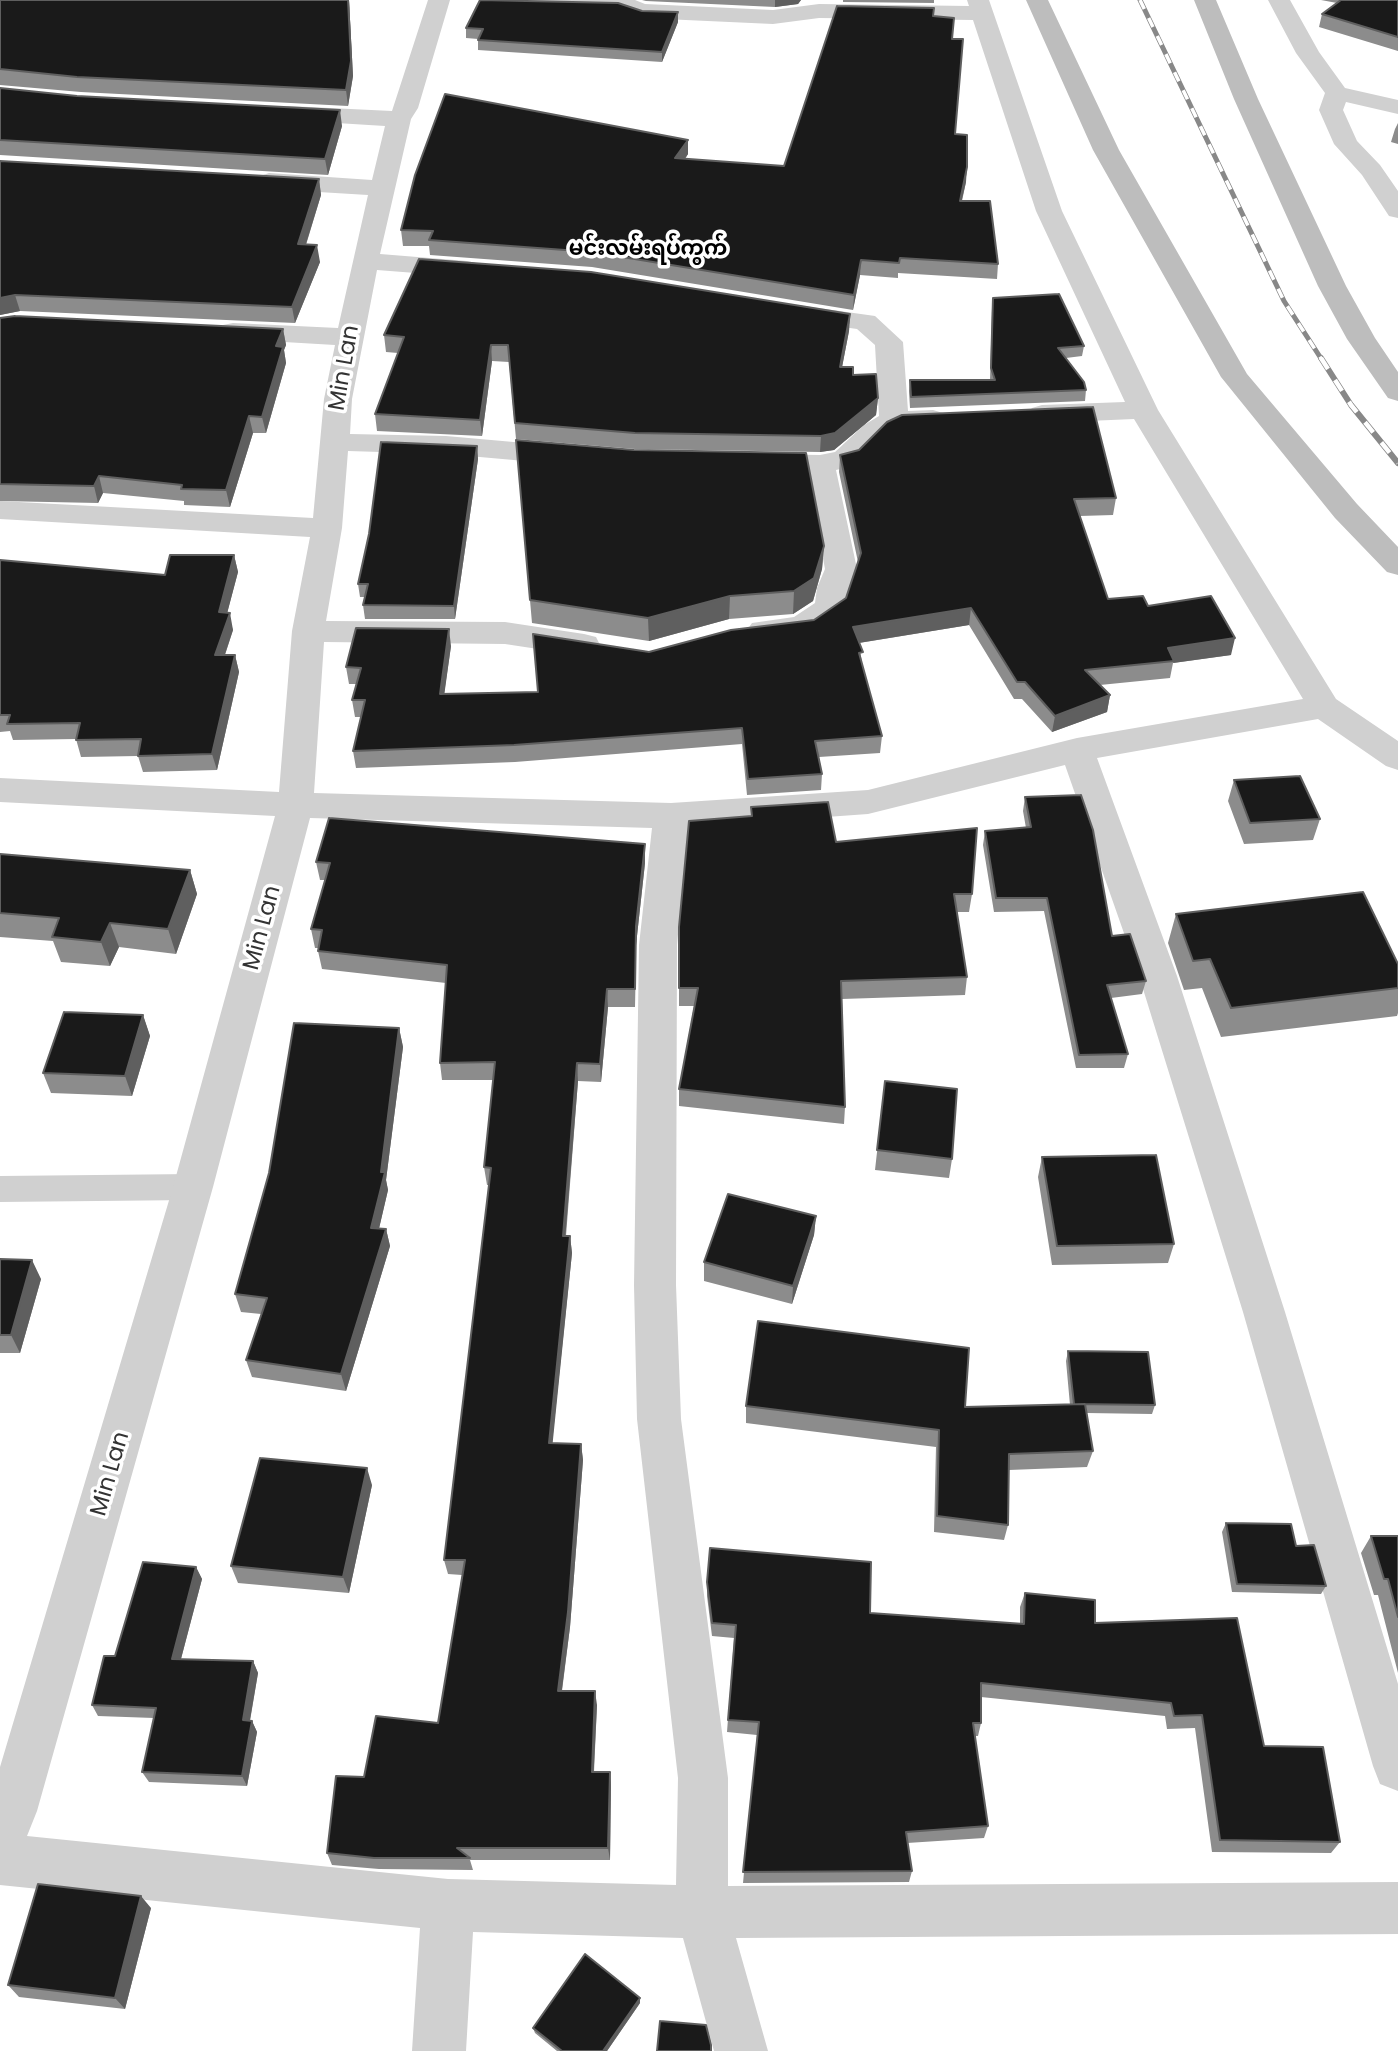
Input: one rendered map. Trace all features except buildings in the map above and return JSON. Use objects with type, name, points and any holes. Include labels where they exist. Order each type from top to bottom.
[{"type":"main road","points":[[1037,0],[1106,150],[1235,377],[1346,511],[1398,565]]},
{"type":"main road","points":[[1205,0],[1246,99],[1332,286],[1361,339],[1398,393]]},
{"type":"street","name":"Min Lan","points":[[4,1820],[192,1187],[296,805],[307,631],[327,528],[338,399],[365,261],[399,119],[406,108],[439,0]]},
{"type":"street","points":[[496,0],[622,4],[642,11],[773,18],[819,10],[980,7],[1049,211],[1143,410],[1324,707],[1398,758]]},
{"type":"street","points":[[1279,0],[1308,53],[1337,93],[1398,107]]},
{"type":"street","points":[[1337,93],[1331,110],[1346,144],[1371,170],[1398,210]]},
{"type":"street","points":[[261,111],[399,119]]},
{"type":"street","points":[[245,180],[383,188]]},
{"type":"street","points":[[365,261],[498,271]]},
{"type":"street","points":[[770,308],[865,323],[889,342],[894,420]]},
{"type":"street","points":[[212,331],[350,337]]},
{"type":"street","points":[[1019,415],[1143,410]]},
{"type":"street","points":[[728,463],[820,464],[845,459],[874,431],[894,420],[963,417]]},
{"type":"street","points":[[334,442],[446,445],[595,458]]},
{"type":"street","points":[[730,633],[802,627],[831,607],[833,588],[841,569],[820,464]]},
{"type":"street","points":[[0,510],[327,528]]},
{"type":"street","points":[[307,631],[505,633],[609,649]]},
{"type":"street","points":[[0,790],[296,805],[671,816],[868,802],[1077,750],[1324,707]]},
{"type":"street","points":[[1077,750],[1179,1041],[1264,1312],[1398,1766]]},
{"type":"street","points":[[671,816],[658,945],[655,1285],[659,1419],[703,1778],[702,1912],[741,2051]]},
{"type":"street","points":[[0,1859],[448,1905],[702,1912],[1398,1908]]},
{"type":"street","points":[[439,2051],[448,1905]]},
{"type":"lane","points":[[0,1189],[192,1187]]},
{"type":"railway","points":[[1140,0],[1284,301],[1322,360]]},
{"type":"railway","points":[[1321,358],[1351,405],[1398,463]]},
{"type":"district","name":"မင်းလမ်းရပ်ကွက်","points":[[648,250]]}]
